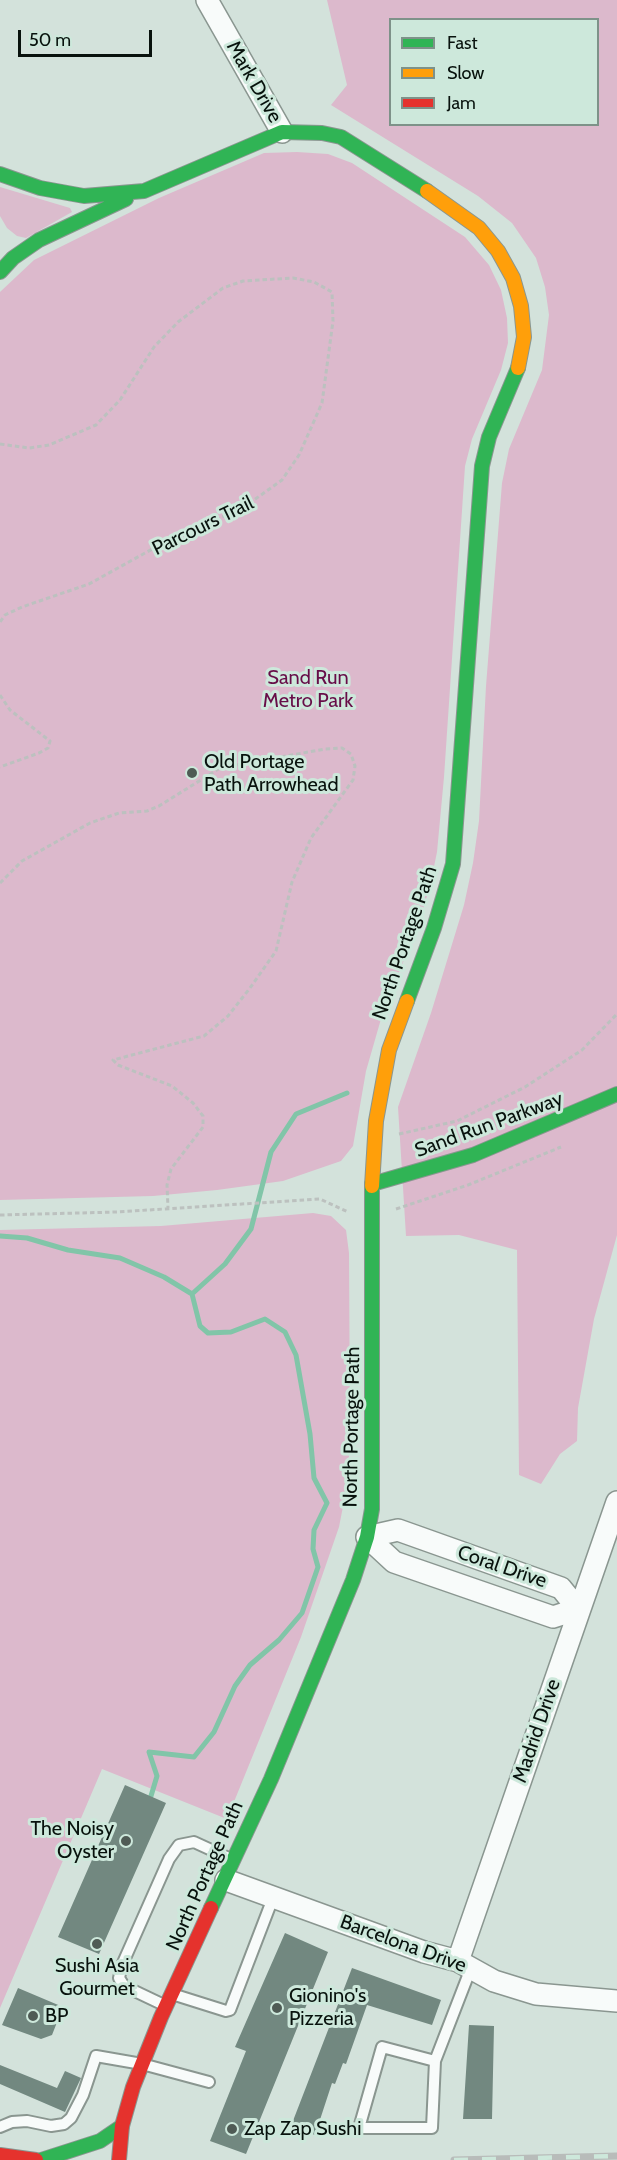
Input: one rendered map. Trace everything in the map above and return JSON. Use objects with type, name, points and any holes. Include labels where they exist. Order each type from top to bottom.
[{"type":"main road","name":"North Portage Path","points":[[0,174],[40,188],[84,196],[144,190],[282,132],[322,133],[341,137],[453,207],[479,228],[498,251],[513,278],[521,306],[524,337],[519,366],[489,437],[482,466],[453,864],[443,901],[389,1050],[376,1120],[372,1184],[372,1509],[367,1537],[353,1581],[230,1870],[169,2000],[142,2064],[122,2126],[119,2160]]},
{"type":"main road","points":[[0,272],[13,258],[39,240],[144,190]]},
{"type":"main road","points":[[4,243],[13,258]]},
{"type":"main road","name":"Sand Run Parkway","points":[[372,1184],[473,1155],[556,1122],[617,1094]]},
{"type":"main road","points":[[41,2160],[100,2141],[122,2126]]},
{"type":"main road","points":[[0,2155],[36,2160]]},
{"type":"street","name":"Mark Drive","points":[[207,0],[282,132]]},
{"type":"street","name":"Madrid Drive","points":[[465,1964],[578,1609],[617,1502]]},
{"type":"street","name":"Coral Drive","points":[[398,1530],[561,1588],[578,1609],[553,1617],[394,1562],[367,1537],[398,1530]]},
{"type":"street","name":"Barcelona Drive","points":[[230,1870],[273,1898],[424,1952],[465,1964],[494,1981],[536,1994],[617,2001]]},
{"type":"lane","points":[[230,1870],[194,1842],[179,1845],[169,1859],[122,1965],[119,1978],[124,1986],[137,1994],[226,2012],[230,2010],[273,1898]]},
{"type":"lane","points":[[435,2061],[382,2047],[359,2128],[432,2128],[435,2061],[465,1964]]},
{"type":"lane","points":[[0,2127],[12,2122],[27,2121],[51,2126],[64,2124],[71,2118],[83,2095],[96,2056],[142,2064],[209,2082]]},
{"type":"path","name":"Parcours Trail","points":[[0,444],[29,448],[49,445],[96,425],[120,400],[153,347],[178,322],[223,288],[243,281],[293,278],[314,282],[332,292],[333,321],[322,403],[299,455],[282,480],[240,510],[183,532],[89,584],[22,607],[5,615],[0,621]]},
{"type":"path","points":[[0,695],[10,711],[50,741],[48,748],[0,767]]},
{"type":"path","points":[[0,883],[22,861],[90,823],[119,813],[147,811],[159,806],[220,768],[326,748],[342,748],[351,754],[355,766],[353,780],[311,838],[292,882],[276,951],[250,988],[228,1016],[204,1036],[113,1060],[118,1065],[172,1086],[194,1103],[203,1116],[203,1127],[171,1168],[167,1185],[168,1208]]},
{"type":"path","points":[[397,1134],[457,1121],[525,1087],[582,1050],[617,1014]]},
{"type":"path","points":[[0,1215],[320,1199]]},
{"type":"shaded area","points":[[0,187],[70,208],[72,212],[26,238],[17,236],[7,228],[0,216]]},
{"type":"green space","points":[[327,0],[617,0],[617,1235],[594,1319],[578,1408],[577,1441],[560,1454],[541,1484],[519,1475],[517,1250],[459,1235],[406,1236],[398,1107],[431,1013],[464,905],[473,863],[479,821],[486,686],[502,483],[509,449],[542,370],[549,315],[545,287],[536,258],[512,223],[478,196],[331,105],[347,85]]},
{"type":"green space","name":"Sand Run Metro Park","points":[[264,153],[328,154],[352,163],[465,237],[489,265],[501,290],[507,318],[508,343],[501,370],[472,439],[465,466],[444,777],[437,852],[430,886],[419,923],[383,1012],[366,1071],[353,1146],[341,1161],[283,1181],[217,1190],[153,1196],[0,1200],[0,292],[34,260],[159,198]]},
{"type":"green space","points":[[313,1213],[331,1216],[346,1230],[349,1253],[350,1430],[348,1481],[339,1527],[301,1637],[227,1819],[102,1769],[0,2008],[0,1230],[161,1226]]},
{"type":"building","points":[[125,1785],[166,1803],[99,1954],[58,1937]]},
{"type":"building","points":[[285,1933],[328,1952],[246,2154],[210,2141],[246,2051],[235,2047]]},
{"type":"building","points":[[352,1968],[441,2000],[432,2025],[367,2005],[346,2064],[343,2063],[335,2084],[332,2083],[315,2135],[291,2126]]},
{"type":"building","name":"BP","points":[[18,1988],[63,2007],[52,2035],[41,2039],[2,2025]]},
{"type":"building","points":[[469,2025],[494,2026],[492,2119],[463,2119]]},
{"type":"building","points":[[0,2065],[57,2088],[65,2071],[81,2078],[65,2112],[0,2084]]},
{"type":"waterway","points":[[192,1294],[225,1264],[251,1229],[271,1152],[296,1114],[347,1093]]},
{"type":"waterway","points":[[0,1236],[27,1238],[68,1250],[120,1258],[164,1277],[192,1294],[200,1326],[208,1333],[231,1332],[265,1319],[285,1332],[296,1355],[310,1434],[314,1478],[327,1503],[314,1530],[313,1549],[318,1567],[302,1613],[279,1640],[250,1665],[235,1686],[214,1732],[194,1757],[149,1752],[157,1776],[151,1796]]},
{"type":"railway","points":[[454,2160],[617,2156]]},
{"type":"traffic: fast","points":[[0,174],[40,188],[84,196],[144,191],[282,132],[322,133],[341,137],[427,191]]},
{"type":"traffic: fast","points":[[0,272],[13,258],[39,240],[126,199]]},
{"type":"traffic: fast","points":[[407,1001],[434,928],[453,864],[482,466],[489,437],[518,368]]},
{"type":"traffic: fast","points":[[372,1184],[473,1155],[617,1094]]},
{"type":"traffic: fast","points":[[211,1908],[271,1779],[353,1580],[367,1537],[372,1509],[372,1186]]},
{"type":"traffic: fast","points":[[41,2160],[100,2141],[122,2126]]},
{"type":"traffic: slow","points":[[427,191],[479,228],[498,251],[513,278],[521,306],[524,337],[518,368]]},
{"type":"traffic: slow","points":[[372,1186],[376,1121],[389,1050],[407,1001]]},
{"type":"traffic: jam","points":[[119,2160],[122,2126],[133,2087],[161,2017],[211,1908]]},
{"type":"traffic: jam","points":[[0,2155],[36,2160]]},
{"type":"place","name":"Old Portage Path Arrowhead","points":[[192,773]]},
{"type":"place","name":"The Noisy Oyster","points":[[126,1841]]},
{"type":"place","name":"Sushi Asia Gourmet","points":[[97,1944]]},
{"type":"place","name":"Gionino's Pizzeria","points":[[277,2008]]},
{"type":"place","name":"BP","points":[[33,2016]]},
{"type":"place","name":"Zap Zap Sushi","points":[[232,2129]]}]
